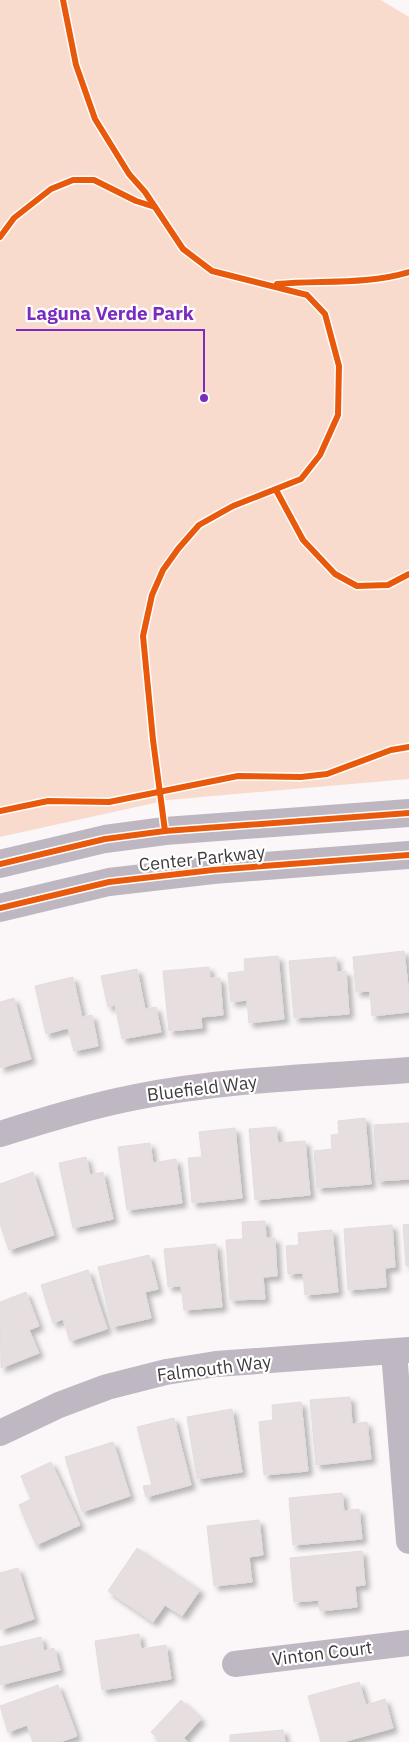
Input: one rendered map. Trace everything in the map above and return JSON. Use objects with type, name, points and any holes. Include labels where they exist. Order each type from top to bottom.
[{"type":"main road","name":"Center Parkway","points":[[0,864],[105,839],[166,831],[409,812]]},
{"type":"main road","name":"Center Parkway","points":[[0,908],[109,882],[213,870],[409,855]]},
{"type":"street","name":"Bluefield Way","points":[[0,1134],[70,1112],[136,1097],[221,1084],[409,1070]]},
{"type":"street","name":"Falmouth Way","points":[[0,1433],[59,1405],[106,1387],[166,1372],[216,1364],[401,1351]]},
{"type":"street","points":[[401,1351],[409,1541]]},
{"type":"street","name":"Vinton Court","points":[[235,1664],[409,1643]]},
{"type":"shaded area","points":[[0,0],[381,0],[409,17],[409,779],[168,800],[0,837]]},
{"type":"building","points":[[404,951],[409,1012],[372,1016],[370,991],[356,992],[353,957]]},
{"type":"building","points":[[278,956],[284,1019],[249,1023],[247,1000],[231,1002],[228,973],[245,971],[244,959]]},
{"type":"building","points":[[336,957],[337,972],[346,971],[349,1014],[294,1018],[289,961]]},
{"type":"building","points":[[209,967],[210,978],[220,978],[223,1015],[201,1017],[202,1028],[169,1031],[163,971]]},
{"type":"building","points":[[137,969],[145,1009],[156,1007],[161,1032],[122,1039],[115,1005],[108,1007],[101,976]]},
{"type":"building","points":[[73,977],[82,1017],[92,1015],[98,1046],[74,1051],[68,1028],[46,1034],[35,986]]},
{"type":"building","points":[[14,998],[31,1059],[0,1068],[0,1002]]},
{"type":"building","points":[[365,1118],[371,1184],[317,1188],[314,1151],[332,1149],[331,1135],[339,1134],[338,1121]]},
{"type":"building","points":[[409,1123],[409,1179],[377,1181],[374,1125]]},
{"type":"building","points":[[276,1127],[278,1143],[305,1141],[310,1195],[255,1200],[249,1129]]},
{"type":"building","points":[[235,1128],[242,1198],[192,1203],[188,1158],[202,1157],[199,1132]]},
{"type":"building","points":[[150,1143],[153,1163],[176,1159],[182,1203],[127,1210],[118,1147]]},
{"type":"building","points":[[86,1157],[90,1175],[103,1172],[113,1219],[73,1228],[59,1163]]},
{"type":"building","points":[[33,1172],[54,1235],[9,1250],[0,1223],[0,1184]]},
{"type":"building","points":[[265,1221],[266,1238],[275,1238],[277,1276],[263,1277],[265,1299],[230,1300],[226,1240],[243,1239],[242,1222]]},
{"type":"building","points":[[409,1224],[409,1265],[406,1266],[403,1225]]},
{"type":"building","points":[[392,1225],[395,1267],[385,1268],[386,1287],[348,1290],[344,1229]]},
{"type":"building","points":[[332,1230],[338,1292],[305,1295],[303,1273],[288,1274],[286,1246],[299,1245],[298,1233]]},
{"type":"building","points":[[216,1244],[222,1307],[184,1310],[181,1286],[168,1287],[164,1249]]},
{"type":"building","points":[[149,1255],[158,1289],[145,1292],[151,1318],[112,1327],[98,1267]]},
{"type":"building","points":[[88,1270],[107,1329],[70,1341],[63,1319],[53,1323],[41,1285]]},
{"type":"building","points":[[26,1292],[39,1326],[29,1330],[39,1353],[1,1368],[0,1302]]},
{"type":"building","points":[[350,1397],[352,1424],[367,1422],[371,1459],[316,1465],[310,1400]]},
{"type":"building","points":[[301,1402],[308,1471],[264,1475],[259,1422],[273,1420],[272,1405]]},
{"type":"building","points":[[232,1409],[242,1472],[197,1479],[187,1417]]},
{"type":"building","points":[[174,1418],[191,1485],[146,1497],[143,1486],[152,1485],[137,1427]]},
{"type":"building","points":[[113,1442],[130,1496],[82,1512],[65,1457]]},
{"type":"building","points":[[51,1462],[80,1525],[36,1545],[19,1505],[31,1499],[21,1476]]},
{"type":"building","points":[[342,1493],[344,1511],[359,1509],[362,1539],[293,1545],[289,1498]]},
{"type":"building","points":[[259,1520],[263,1555],[249,1557],[252,1582],[214,1586],[207,1526]]},
{"type":"building","points":[[137,1548],[200,1590],[182,1616],[165,1605],[153,1622],[108,1591]]},
{"type":"building","points":[[362,1551],[365,1585],[355,1586],[357,1607],[320,1611],[319,1600],[294,1602],[290,1558]]},
{"type":"building","points":[[18,1568],[34,1619],[0,1630],[0,1573]]},
{"type":"building","points":[[139,1634],[141,1649],[166,1645],[171,1679],[102,1690],[95,1641]]},
{"type":"building","points":[[41,1637],[44,1651],[54,1648],[60,1670],[0,1685],[0,1647]]},
{"type":"building","points":[[359,1682],[366,1705],[385,1699],[393,1728],[343,1742],[321,1742],[308,1696]]},
{"type":"building","points":[[58,1685],[77,1736],[60,1742],[33,1742],[27,1725],[8,1732],[0,1706]]},
{"type":"building","points":[[181,1700],[201,1719],[184,1738],[188,1742],[162,1742],[151,1732]]},
{"type":"building","points":[[283,1730],[285,1742],[230,1742],[230,1735]]},
{"type":"cycle path","points":[[63,0],[76,65],[95,119],[129,174],[145,192],[183,249],[212,271],[307,295],[325,314],[339,366],[338,415],[320,455],[301,479],[233,506],[199,525],[163,570],[152,595],[143,636],[153,740],[165,831]]},
{"type":"cycle path","points":[[0,237],[14,218],[51,189],[73,180],[94,180],[136,201],[155,207]]},
{"type":"cycle path","points":[[277,284],[377,279],[409,272]]},
{"type":"cycle path","points":[[276,490],[303,540],[335,574],[357,586],[388,585],[409,574]]},
{"type":"cycle path","points":[[0,811],[48,801],[109,802],[238,776],[301,777],[327,774],[391,750],[409,747]]},
{"type":"cycle path","points":[[0,864],[105,839],[165,831],[409,813]]},
{"type":"cycle path","points":[[0,908],[109,882],[213,870],[409,855]]},
{"type":"place","name":"Laguna Verde Park","points":[[204,398]]}]
